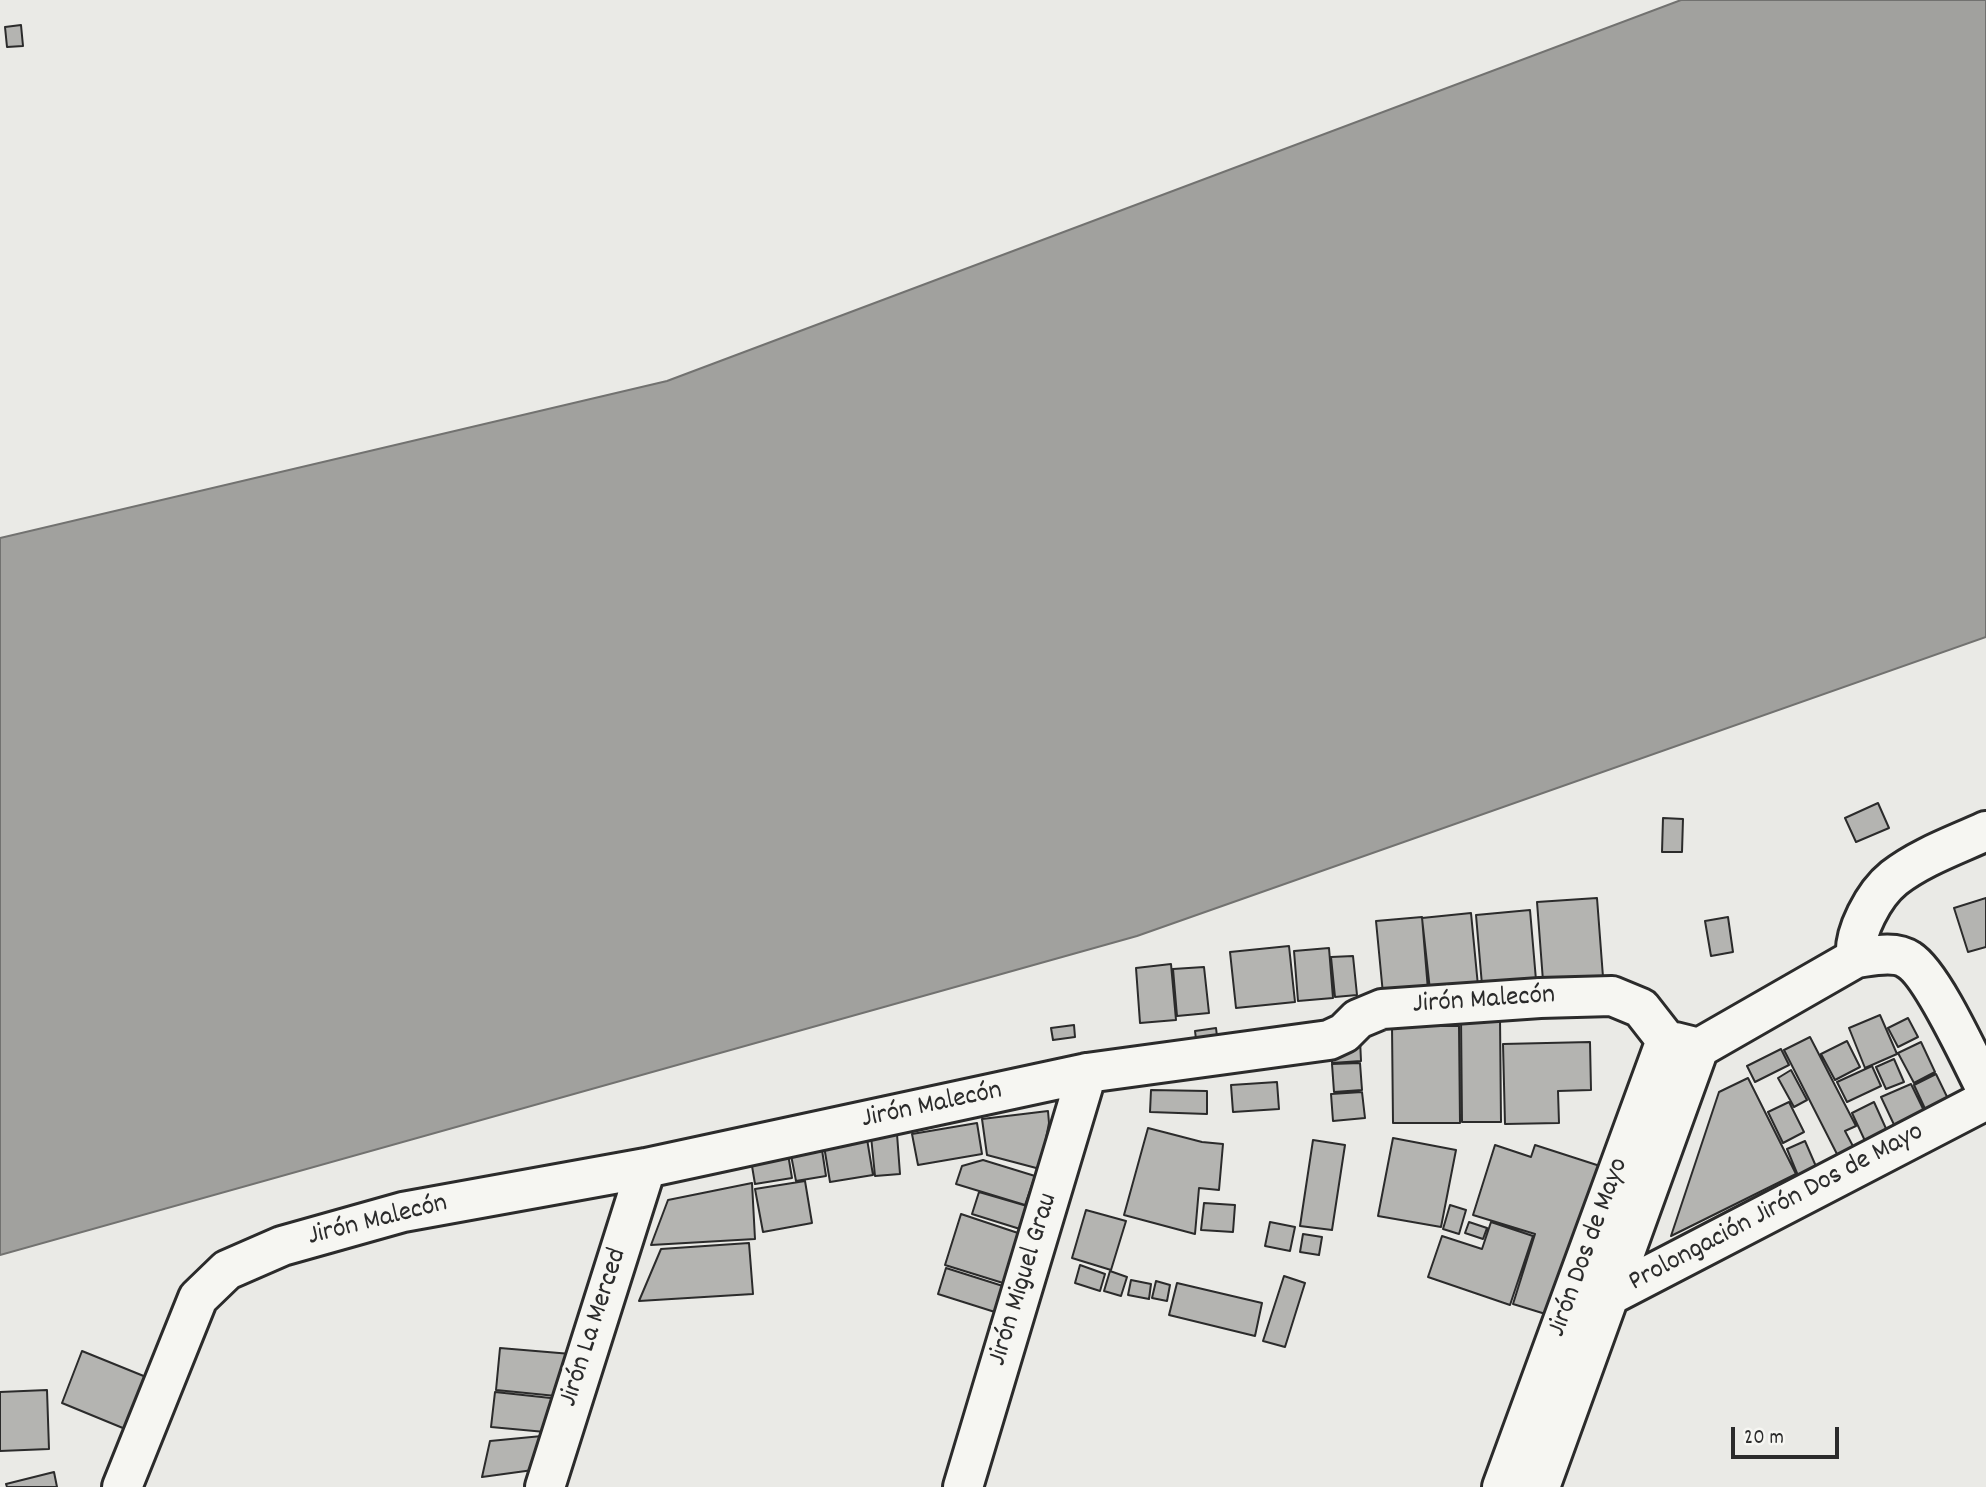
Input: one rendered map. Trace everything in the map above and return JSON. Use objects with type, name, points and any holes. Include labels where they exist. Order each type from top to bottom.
[{"type":"street","points":[[1856,958],[1855,946],[1866,914],[1892,879],[1924,859],[1986,831]]},
{"type":"street","points":[[1682,1044],[1856,958],[1880,954],[1908,959],[1929,982],[1986,1089]]},
{"type":"street","name":"Jirón Malecón","points":[[122,1487],[198,1298],[227,1270],[282,1246],[403,1212],[646,1168],[1087,1073],[1329,1040],[1344,1033],[1358,1019],[1382,1009],[1612,996],[1640,1008],[1682,1044]]},
{"type":"street","name":"Jirón Dos de Mayo","points":[[1540,1487],[1609,1296],[1682,1044]]},
{"type":"street","name":"Jirón Dos de Mayo","points":[[1502,1487],[1566,1315],[1682,1044]]},
{"type":"street","name":"Jirón Miguel Grau","points":[[963,1487],[1087,1073]]},
{"type":"street","name":"Prolongación Jirón Dos de Mayo","points":[[1566,1315],[1609,1296],[1986,1100]]},
{"type":"street","name":"Jirón La Merced","points":[[545,1487],[646,1168]]},
{"type":"shaded area","points":[[1681,0],[1986,0],[1986,637],[1137,936],[0,1255],[0,538],[667,381]]},
{"type":"building","points":[[21,25],[23,46],[7,47],[5,27]]},
{"type":"building","points":[[1878,803],[1889,828],[1856,842],[1845,818]]},
{"type":"building","points":[[1663,818],[1683,819],[1682,852],[1662,852]]},
{"type":"building","points":[[1597,898],[1603,977],[1543,981],[1537,902]]},
{"type":"building","points":[[1986,898],[1986,947],[1968,952],[1954,908]]},
{"type":"building","points":[[1530,910],[1536,980],[1482,985],[1476,915]]},
{"type":"building","points":[[1471,913],[1478,986],[1430,990],[1422,918]]},
{"type":"building","points":[[1422,917],[1428,990],[1383,994],[1376,921]]},
{"type":"building","points":[[1728,917],[1733,952],[1711,956],[1705,921]]},
{"type":"building","points":[[1289,946],[1295,1002],[1236,1008],[1230,952]]},
{"type":"building","points":[[1329,948],[1333,998],[1298,1001],[1294,951]]},
{"type":"building","points":[[1353,956],[1357,995],[1335,997],[1331,957]]},
{"type":"building","points":[[1171,964],[1176,1020],[1140,1023],[1136,968]]},
{"type":"building","points":[[1204,967],[1209,1013],[1177,1016],[1173,969]]},
{"type":"building","points":[[1880,1015],[1897,1054],[1865,1068],[1849,1028]]},
{"type":"building","points":[[1461,1017],[1500,1018],[1501,1122],[1462,1122]]},
{"type":"building","points":[[1908,1018],[1918,1037],[1898,1047],[1888,1028]]},
{"type":"building","points":[[1074,1025],[1075,1037],[1053,1040],[1051,1028]]},
{"type":"building","points":[[1392,1026],[1459,1026],[1460,1123],[1393,1123]]},
{"type":"building","points":[[1216,1028],[1218,1044],[1197,1047],[1195,1031]]},
{"type":"building","points":[[1810,1037],[1856,1126],[1845,1131],[1855,1150],[1839,1158],[1784,1050]]},
{"type":"building","points":[[1360,1039],[1361,1061],[1332,1063],[1333,1044]]},
{"type":"building","points":[[1847,1041],[1860,1067],[1835,1080],[1821,1054]]},
{"type":"building","points":[[1590,1042],[1591,1090],[1558,1091],[1559,1123],[1505,1124],[1503,1044]]},
{"type":"building","points":[[1921,1042],[1935,1072],[1914,1083],[1898,1053]]},
{"type":"building","points":[[1781,1049],[1789,1065],[1755,1082],[1747,1066]]},
{"type":"building","points":[[1894,1059],[1904,1082],[1886,1089],[1876,1067]]},
{"type":"building","points":[[1360,1063],[1362,1090],[1334,1092],[1332,1064]]},
{"type":"building","points":[[1872,1066],[1881,1086],[1847,1102],[1837,1082]]},
{"type":"building","points":[[1791,1070],[1807,1100],[1794,1107],[1778,1078]]},
{"type":"building","points":[[1936,1074],[1951,1105],[1928,1115],[1914,1085]]},
{"type":"building","points":[[1748,1078],[1796,1174],[1671,1236],[1719,1092]]},
{"type":"building","points":[[1277,1082],[1279,1109],[1233,1112],[1231,1085]]},
{"type":"building","points":[[1911,1084],[1927,1117],[1897,1131],[1881,1097]]},
{"type":"building","points":[[1151,1090],[1207,1091],[1207,1114],[1150,1112]]},
{"type":"building","points":[[1362,1092],[1365,1118],[1333,1121],[1331,1094]]},
{"type":"building","points":[[1789,1102],[1804,1132],[1783,1143],[1768,1112]]},
{"type":"building","points":[[1874,1102],[1888,1133],[1866,1143],[1852,1113]]},
{"type":"building","points":[[1048,1111],[1049,1123],[1040,1169],[987,1155],[982,1119]]},
{"type":"building","points":[[977,1123],[982,1154],[918,1165],[912,1134]]},
{"type":"building","points":[[1148,1128],[1202,1142],[1223,1144],[1219,1190],[1199,1188],[1195,1234],[1124,1215]]},
{"type":"building","points":[[897,1134],[900,1174],[875,1176],[871,1136]]},
{"type":"building","points":[[1393,1138],[1456,1150],[1441,1227],[1378,1216]]},
{"type":"building","points":[[867,1139],[873,1175],[830,1182],[824,1146]]},
{"type":"building","points":[[1313,1140],[1345,1145],[1332,1230],[1300,1226]]},
{"type":"building","points":[[1805,1141],[1818,1171],[1799,1178],[1787,1149]]},
{"type":"building","points":[[1495,1145],[1531,1157],[1535,1145],[1600,1166],[1552,1316],[1513,1304],[1535,1234],[1473,1215]]},
{"type":"building","points":[[822,1150],[826,1176],[796,1181],[791,1155]]},
{"type":"building","points":[[788,1154],[792,1178],[755,1184],[751,1160]]},
{"type":"building","points":[[983,1160],[1035,1176],[1025,1205],[956,1184],[962,1166]]},
{"type":"building","points":[[805,1181],[812,1223],[763,1232],[755,1189]]},
{"type":"building","points":[[752,1183],[755,1239],[651,1245],[668,1200]]},
{"type":"building","points":[[979,1192],[1027,1206],[1020,1229],[972,1214]]},
{"type":"building","points":[[1204,1203],[1235,1205],[1233,1232],[1201,1230]]},
{"type":"building","points":[[1450,1205],[1466,1210],[1459,1234],[1443,1229]]},
{"type":"building","points":[[1086,1210],[1126,1221],[1111,1270],[1072,1258]]},
{"type":"building","points":[[961,1214],[1018,1233],[1003,1283],[945,1265]]},
{"type":"building","points":[[1270,1222],[1295,1227],[1290,1251],[1265,1246]]},
{"type":"building","points":[[1469,1222],[1487,1228],[1483,1239],[1465,1233]]},
{"type":"building","points":[[1491,1222],[1533,1236],[1510,1305],[1428,1277],[1442,1236],[1482,1249]]},
{"type":"building","points":[[1303,1234],[1322,1237],[1319,1255],[1300,1252]]},
{"type":"building","points":[[749,1243],[753,1294],[639,1301],[661,1249]]},
{"type":"building","points":[[1080,1265],[1105,1274],[1100,1291],[1075,1283]]},
{"type":"building","points":[[946,1268],[1006,1287],[998,1313],[938,1294]]},
{"type":"building","points":[[1110,1271],[1127,1277],[1121,1296],[1104,1291]]},
{"type":"building","points":[[1284,1276],[1305,1283],[1285,1347],[1263,1341]]},
{"type":"building","points":[[1131,1280],[1151,1284],[1149,1299],[1128,1295]]},
{"type":"building","points":[[1156,1281],[1170,1285],[1167,1301],[1152,1298]]},
{"type":"building","points":[[1177,1283],[1262,1303],[1255,1336],[1169,1315]]},
{"type":"building","points":[[500,1348],[571,1354],[566,1397],[496,1390]]},
{"type":"building","points":[[82,1351],[156,1381],[135,1433],[62,1403]]},
{"type":"building","points":[[47,1390],[49,1449],[0,1451],[0,1392]]},
{"type":"building","points":[[495,1392],[560,1399],[556,1433],[491,1427]]},
{"type":"building","points":[[542,1436],[533,1470],[482,1477],[490,1441]]},
{"type":"building","points":[[54,1472],[57,1487],[7,1487],[6,1484]]}]
